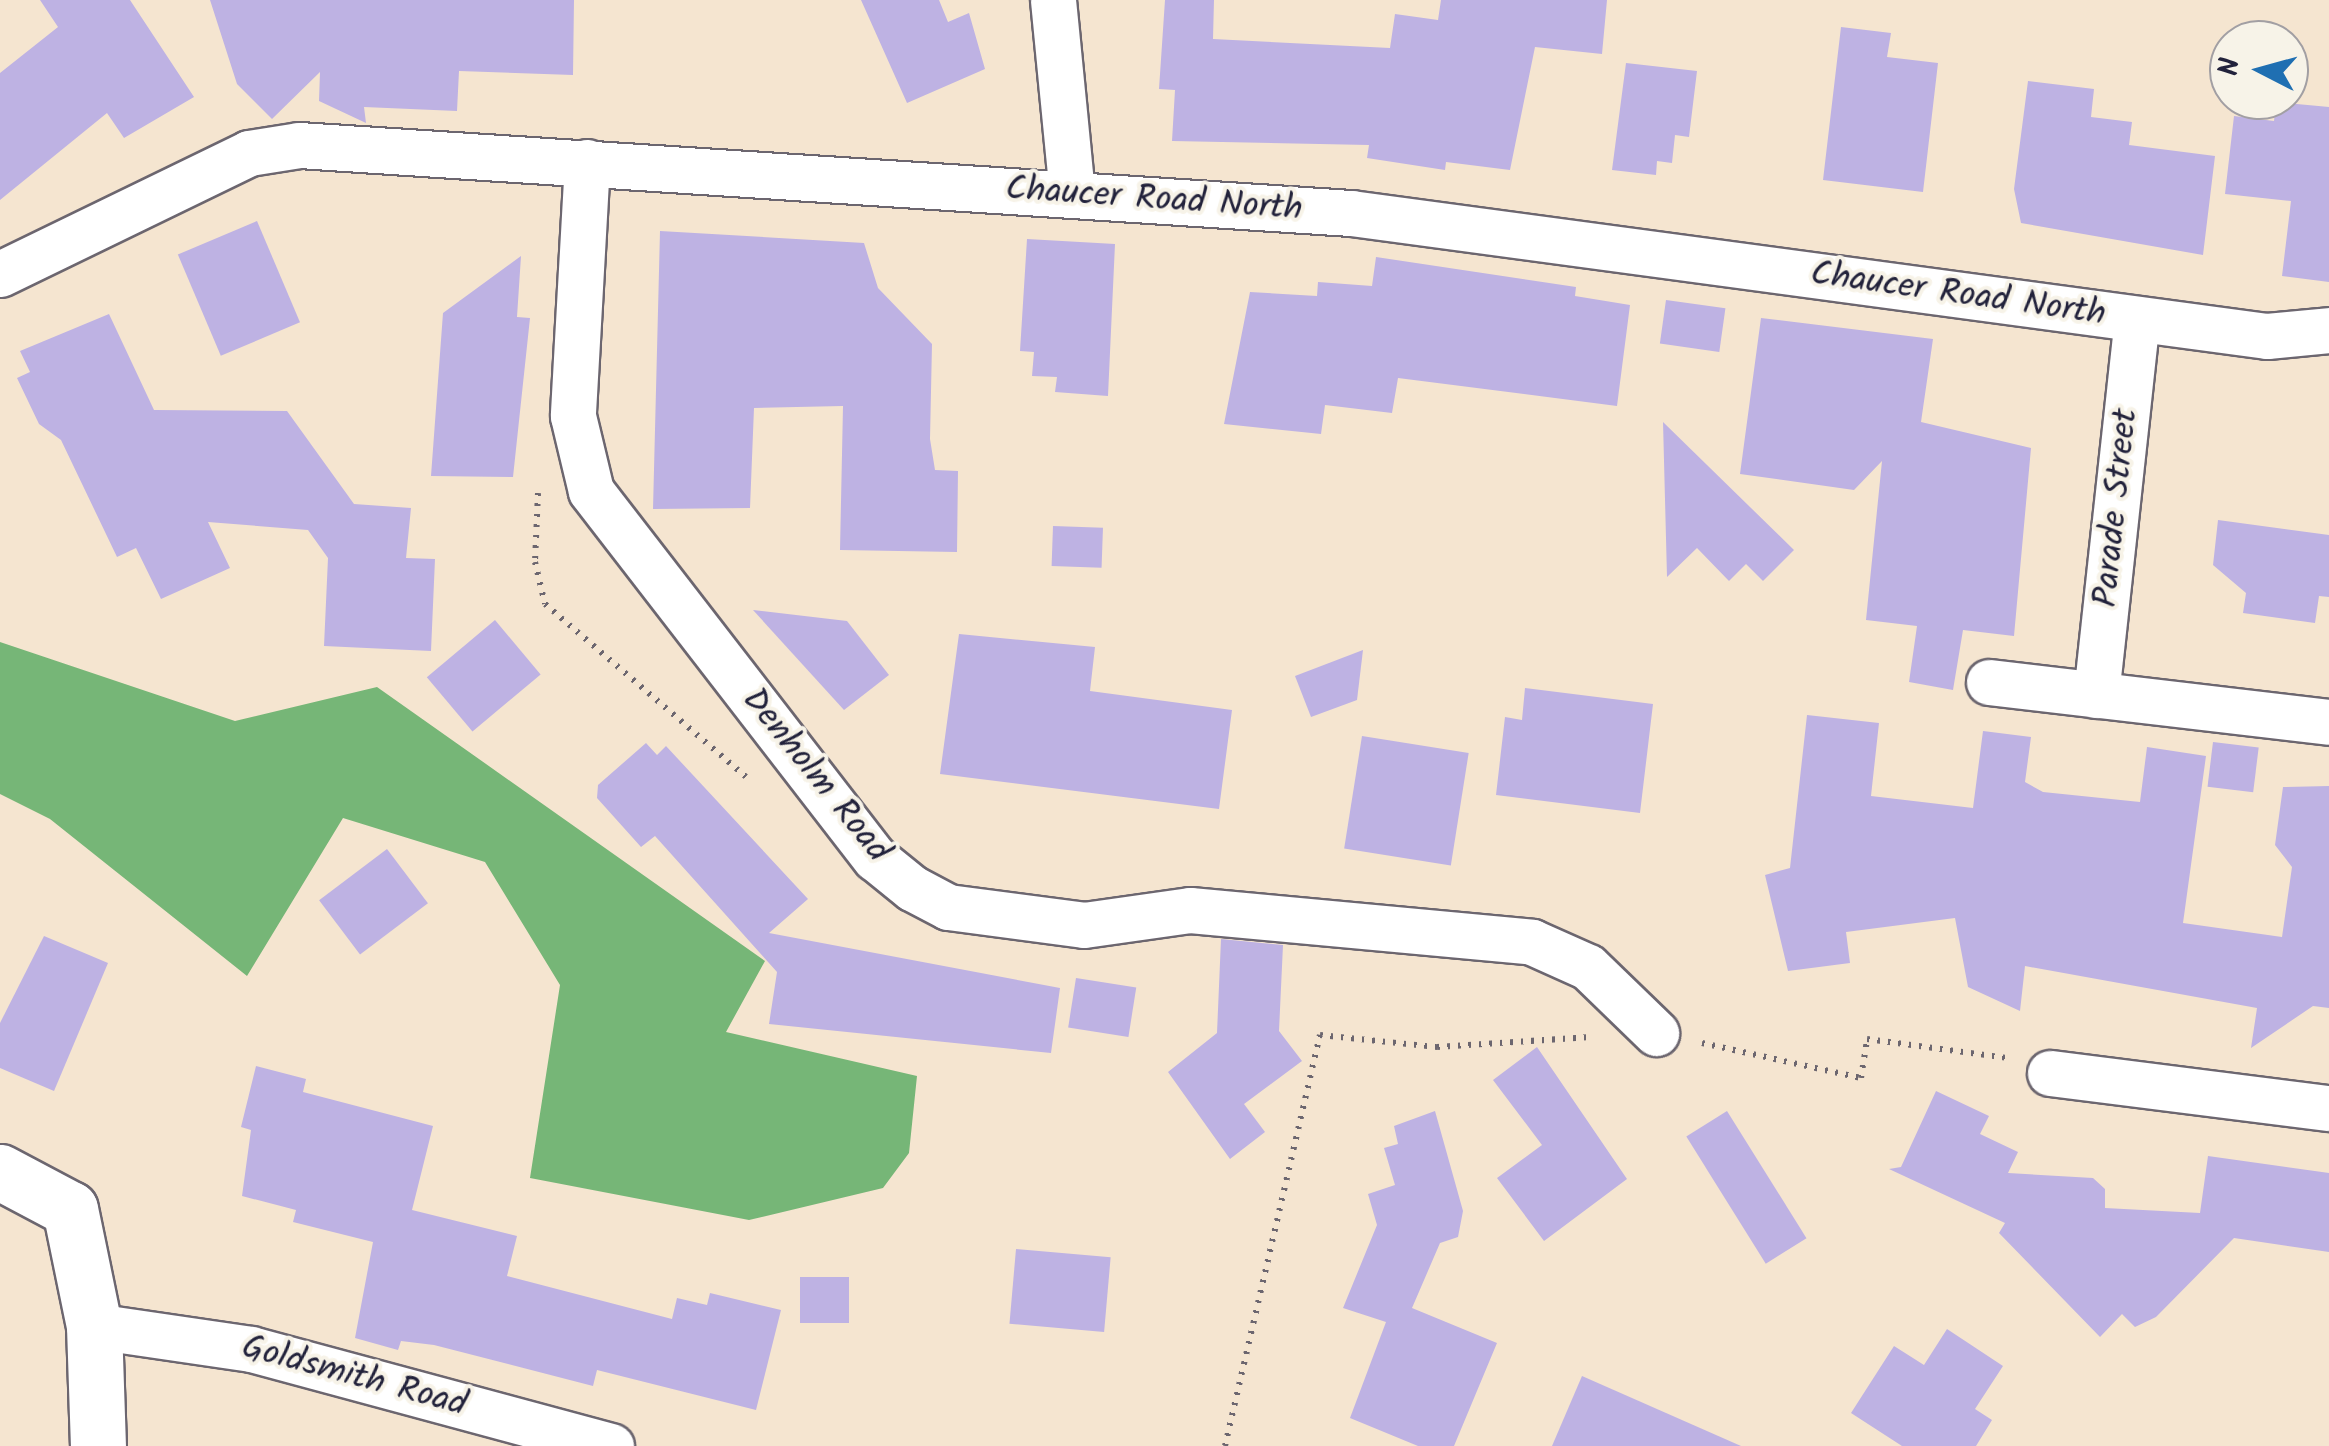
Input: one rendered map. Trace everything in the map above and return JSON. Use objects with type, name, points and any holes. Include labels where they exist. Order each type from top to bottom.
[{"type":"street","points":[[1053,0],[1072,194]]},
{"type":"street","name":"Chaucer Road North","points":[[0,274],[249,153],[299,145],[1351,214],[2267,336],[2329,330]]},
{"type":"street","name":"Denholm Road","points":[[587,162],[573,416],[591,490],[874,858],[912,888],[948,907],[1084,925],[1190,910],[1532,942],[1588,966],[1656,1033]]},
{"type":"street","name":"Parade Street","points":[[2096,695],[2137,320]]},
{"type":"street","points":[[1988,682],[2329,722]]},
{"type":"street","points":[[2050,1073],[2329,1108]]},
{"type":"street","points":[[0,1172],[70,1209],[94,1326],[98,1446]]},
{"type":"street","name":"Goldsmith Road","points":[[94,1326],[250,1348],[611,1446]]},
{"type":"path","points":[[538,485],[534,562],[545,604],[757,787]]},
{"type":"path","points":[[1225,1446],[1320,1035],[1437,1048],[1656,1033],[1861,1078],[1868,1039],[2010,1058],[2050,1073]]},
{"type":"green space","points":[[0,642],[235,721],[377,687],[765,961],[726,1032],[917,1076],[909,1153],[883,1188],[749,1220],[530,1178],[560,985],[485,862],[343,818],[247,976],[50,819],[0,794]]},
{"type":"building","points":[[40,0],[130,0],[194,97],[124,138],[107,113],[0,200],[0,73],[58,27]]},
{"type":"building","points":[[210,0],[574,0],[573,75],[459,71],[457,111],[364,107],[366,123],[319,101],[320,72],[272,119],[237,84]]},
{"type":"building","points":[[861,0],[939,0],[948,22],[969,13],[985,69],[907,103]]},
{"type":"building","points":[[1165,0],[1214,0],[1213,39],[1390,48],[1395,14],[1438,20],[1441,0],[1607,0],[1602,54],[1535,47],[1510,170],[1446,162],[1445,170],[1367,158],[1369,145],[1172,141],[1175,90],[1159,89]]},
{"type":"building","points":[[1841,27],[1891,33],[1887,57],[1938,63],[1923,192],[1823,180]]},
{"type":"building","points":[[1626,63],[1697,71],[1689,137],[1675,135],[1672,163],[1657,161],[1656,175],[1612,170]]},
{"type":"building","points":[[2028,81],[2094,89],[2091,117],[2132,122],[2129,145],[2215,156],[2203,255],[2021,223],[2014,189]]},
{"type":"building","points":[[2309,105],[2329,107],[2329,282],[2282,276],[2291,201],[2225,194],[2234,120],[2309,120]]},
{"type":"building","points":[[257,221],[300,322],[221,356],[178,255]]},
{"type":"building","points":[[660,231],[864,243],[878,288],[932,344],[930,439],[935,470],[958,471],[957,552],[840,550],[843,406],[754,408],[750,508],[653,509]]},
{"type":"building","points":[[1027,239],[1115,244],[1108,396],[1055,392],[1057,377],[1032,376],[1034,352],[1020,351]]},
{"type":"building","points":[[521,256],[517,317],[530,318],[513,477],[431,476],[443,313]]},
{"type":"building","points":[[1376,257],[1576,287],[1575,296],[1630,305],[1617,406],[1398,378],[1392,413],[1325,405],[1321,434],[1224,424],[1250,292],[1317,296],[1318,282],[1372,286]]},
{"type":"building","points":[[1666,300],[1725,308],[1719,352],[1660,344]]},
{"type":"building","points":[[109,314],[154,410],[287,411],[354,504],[411,508],[406,558],[435,559],[431,651],[324,646],[328,558],[308,530],[208,522],[230,568],[161,599],[136,548],[117,557],[61,440],[39,424],[17,378],[30,372],[20,351]]},
{"type":"building","points":[[1761,318],[1933,339],[1921,422],[2031,448],[2014,636],[1963,630],[1953,690],[1909,682],[1917,626],[1866,620],[1882,461],[1854,490],[1740,474]]},
{"type":"building","points":[[1663,422],[1794,550],[1763,581],[1746,564],[1729,581],[1697,548],[1667,577]]},
{"type":"building","points":[[2218,520],[2329,535],[2329,597],[2319,596],[2315,623],[2243,613],[2246,593],[2213,565]]},
{"type":"building","points":[[1053,526],[1103,528],[1102,568],[1052,566]]},
{"type":"building","points":[[753,610],[847,621],[889,675],[844,710]]},
{"type":"building","points":[[495,620],[541,674],[472,732],[427,677]]},
{"type":"building","points":[[959,634],[1095,647],[1090,691],[1232,710],[1219,809],[940,774]]},
{"type":"building","points":[[1363,650],[1357,700],[1311,717],[1295,676]]},
{"type":"building","points":[[1525,688],[1653,704],[1640,813],[1496,795],[1505,717],[1522,720]]},
{"type":"building","points":[[1807,715],[1879,723],[1871,796],[1973,808],[1983,731],[2031,737],[2025,782],[2043,792],[2140,802],[2147,747],[2206,756],[2183,923],[2282,937],[2292,867],[2275,845],[2283,787],[2329,786],[2329,1008],[2313,1006],[2251,1048],[2257,1008],[2025,966],[2020,1011],[1968,987],[1955,918],[1846,932],[1850,963],[1788,971],[1765,875],[1790,868]]},
{"type":"building","points":[[1362,736],[1469,753],[1451,865],[1344,849]]},
{"type":"building","points":[[2213,742],[2259,748],[2253,792],[2208,787]]},
{"type":"building","points":[[646,743],[657,755],[666,746],[808,899],[769,933],[1060,988],[1051,1053],[769,1024],[777,972],[655,836],[641,847],[597,798],[598,785]]},
{"type":"building","points":[[387,849],[428,903],[360,954],[319,900]]},
{"type":"building","points":[[44,936],[108,963],[54,1091],[0,1068],[0,1023]]},
{"type":"building","points":[[1221,939],[1283,945],[1279,1031],[1302,1061],[1244,1104],[1265,1132],[1230,1159],[1168,1072],[1217,1033]]},
{"type":"building","points":[[1076,978],[1136,988],[1128,1037],[1068,1027]]},
{"type":"building","points":[[1537,1047],[1627,1179],[1544,1241],[1497,1178],[1542,1145],[1493,1080]]},
{"type":"building","points":[[256,1066],[306,1079],[303,1092],[433,1126],[412,1210],[517,1236],[507,1276],[672,1319],[677,1298],[707,1305],[710,1293],[781,1310],[756,1410],[597,1370],[593,1386],[434,1345],[401,1341],[398,1350],[355,1338],[373,1242],[293,1222],[296,1210],[242,1196],[251,1130],[241,1127]]},
{"type":"building","points":[[1936,1091],[1989,1116],[1980,1134],[2018,1152],[2008,1173],[2093,1178],[2105,1189],[2105,1208],[2200,1213],[2208,1156],[2329,1173],[2329,1252],[2234,1238],[2156,1317],[2135,1327],[2122,1314],[2100,1337],[1999,1233],[2005,1223],[1889,1169],[1901,1167]]},
{"type":"building","points":[[1435,1111],[1463,1211],[1458,1237],[1440,1243],[1412,1308],[1497,1343],[1454,1446],[1418,1446],[1350,1418],[1386,1322],[1343,1308],[1377,1225],[1368,1194],[1395,1185],[1384,1148],[1398,1144],[1394,1126]]},
{"type":"building","points":[[1727,1111],[1806,1238],[1766,1264],[1686,1136]]},
{"type":"building","points":[[1016,1249],[1111,1257],[1104,1332],[1009,1324]]},
{"type":"building","points":[[800,1277],[849,1277],[849,1323],[800,1323]]},
{"type":"building","points":[[1947,1329],[2003,1366],[1975,1409],[1992,1420],[1976,1446],[1902,1446],[1851,1413],[1894,1346],[1924,1365]]},
{"type":"building","points":[[1582,1376],[1741,1446],[1552,1446]]}]
